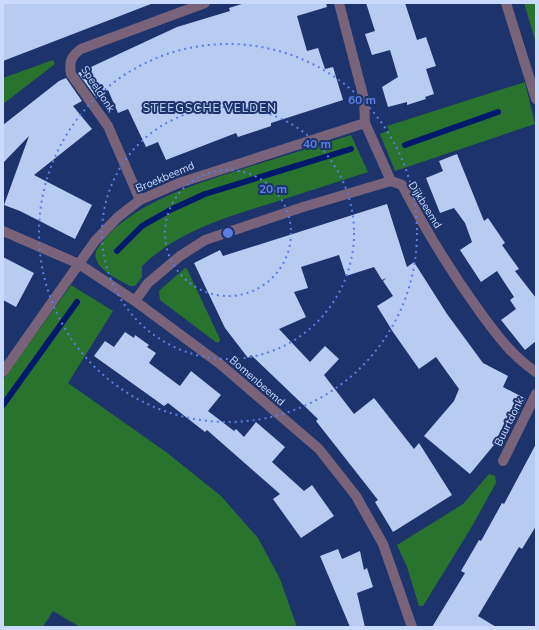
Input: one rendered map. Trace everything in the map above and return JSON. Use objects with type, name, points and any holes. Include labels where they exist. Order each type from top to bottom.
[{"type":"street","name":"Speeldonk","points":[[140,200],[108,126],[71,74],[71,58],[81,49],[205,3]]},
{"type":"street","name":"Dijkbeemd","points":[[339,3],[364,99],[365,123],[391,181],[402,185],[458,281],[504,344],[522,362],[536,372]]},
{"type":"street","points":[[506,3],[536,99]]},
{"type":"street","name":"Broekbeemd","points":[[3,372],[99,236],[118,217],[140,200],[179,182],[365,123]]},
{"type":"street","points":[[136,301],[148,283],[180,256],[205,240],[303,207],[391,181]]},
{"type":"street","name":"Bomenbeemd","points":[[3,231],[79,264],[136,301],[220,364],[319,450],[356,496],[383,544],[412,627]]},
{"type":"street","name":"Buurtdonk","points":[[503,461],[536,394]]},
{"type":"green space","points":[[524,3],[536,3],[536,43]]},
{"type":"green space","points":[[53,60],[55,64],[3,104],[3,78]]},
{"type":"green space","points":[[525,82],[535,124],[395,171],[380,134],[389,130],[387,126]]},
{"type":"green space","points":[[351,135],[368,172],[237,214],[187,234],[171,243],[142,266],[142,277],[135,286],[130,286],[112,276],[98,263],[96,251],[109,234],[126,219],[167,196],[212,179]]},
{"type":"green space","points":[[185,268],[187,269],[219,337],[220,340],[217,343],[160,300],[159,292],[161,289]]},
{"type":"green space","points":[[71,285],[113,311],[68,383],[166,452],[221,496],[258,538],[280,579],[297,627],[80,627],[53,611],[43,627],[3,627],[3,380]]},
{"type":"green space","points":[[489,474],[495,476],[496,483],[471,528],[423,606],[419,606],[407,567],[397,545],[463,504]]},
{"type":"building","points":[[3,3],[151,3],[151,4],[3,61]]},
{"type":"building","points":[[245,3],[326,3],[327,7],[297,16],[307,51],[318,48],[325,69],[333,67],[343,100],[271,123],[271,126],[238,137],[236,133],[166,160],[158,142],[146,147],[128,109],[118,113],[108,90],[95,96],[78,73],[177,27],[230,11],[229,8]]},
{"type":"building","points":[[366,3],[405,3],[417,40],[426,37],[436,66],[426,69],[434,94],[425,97],[426,99],[407,105],[407,102],[388,107],[382,87],[398,77],[390,50],[372,55],[365,34],[375,31]]},
{"type":"building","points":[[66,78],[82,101],[73,106],[92,129],[34,175],[92,205],[75,239],[20,211],[4,205],[29,136],[3,163],[3,125],[59,81]]},
{"type":"building","points":[[457,154],[484,221],[488,218],[505,243],[502,245],[519,269],[515,271],[536,298],[536,341],[525,350],[501,320],[516,309],[510,300],[514,297],[497,271],[481,282],[460,250],[472,242],[465,223],[454,208],[440,213],[426,178],[443,171],[439,161]]},
{"type":"building","points":[[387,204],[407,267],[414,262],[447,314],[483,363],[508,376],[503,387],[526,399],[517,417],[470,474],[424,436],[454,401],[459,389],[436,357],[419,369],[393,332],[377,306],[393,296],[383,281],[386,278],[382,280],[374,267],[346,276],[339,255],[301,267],[308,288],[294,292],[306,317],[279,329],[310,362],[325,346],[339,359],[324,375],[354,414],[374,398],[414,449],[419,443],[452,495],[393,532],[375,502],[378,500],[316,421],[318,419],[251,355],[248,358],[225,328],[194,263],[220,250],[223,256]]},
{"type":"building","points":[[3,257],[34,273],[16,307],[3,300]]},
{"type":"building","points":[[125,332],[134,338],[135,335],[149,345],[147,347],[156,353],[149,363],[180,386],[191,371],[221,395],[208,411],[234,431],[236,429],[244,437],[256,422],[285,447],[272,462],[304,491],[312,485],[334,516],[301,538],[273,499],[280,494],[207,430],[205,432],[168,403],[164,406],[94,356],[105,341],[114,347]]},
{"type":"building","points":[[536,444],[536,526],[522,549],[519,547],[478,616],[496,627],[432,627],[465,573],[461,571],[479,540],[481,541],[502,503],[504,504]]},
{"type":"building","points":[[338,549],[342,559],[360,551],[364,570],[367,568],[373,587],[357,593],[365,627],[350,627],[320,556]]},
{"type":"waterway","points":[[405,145],[498,112]]},
{"type":"waterway","points":[[117,251],[142,226],[170,210],[205,194],[351,149]]},
{"type":"waterway","points":[[3,405],[77,302]]},
{"type":"district","name":"STEEGSCHE VELDEN","points":[[210,108]]}]
